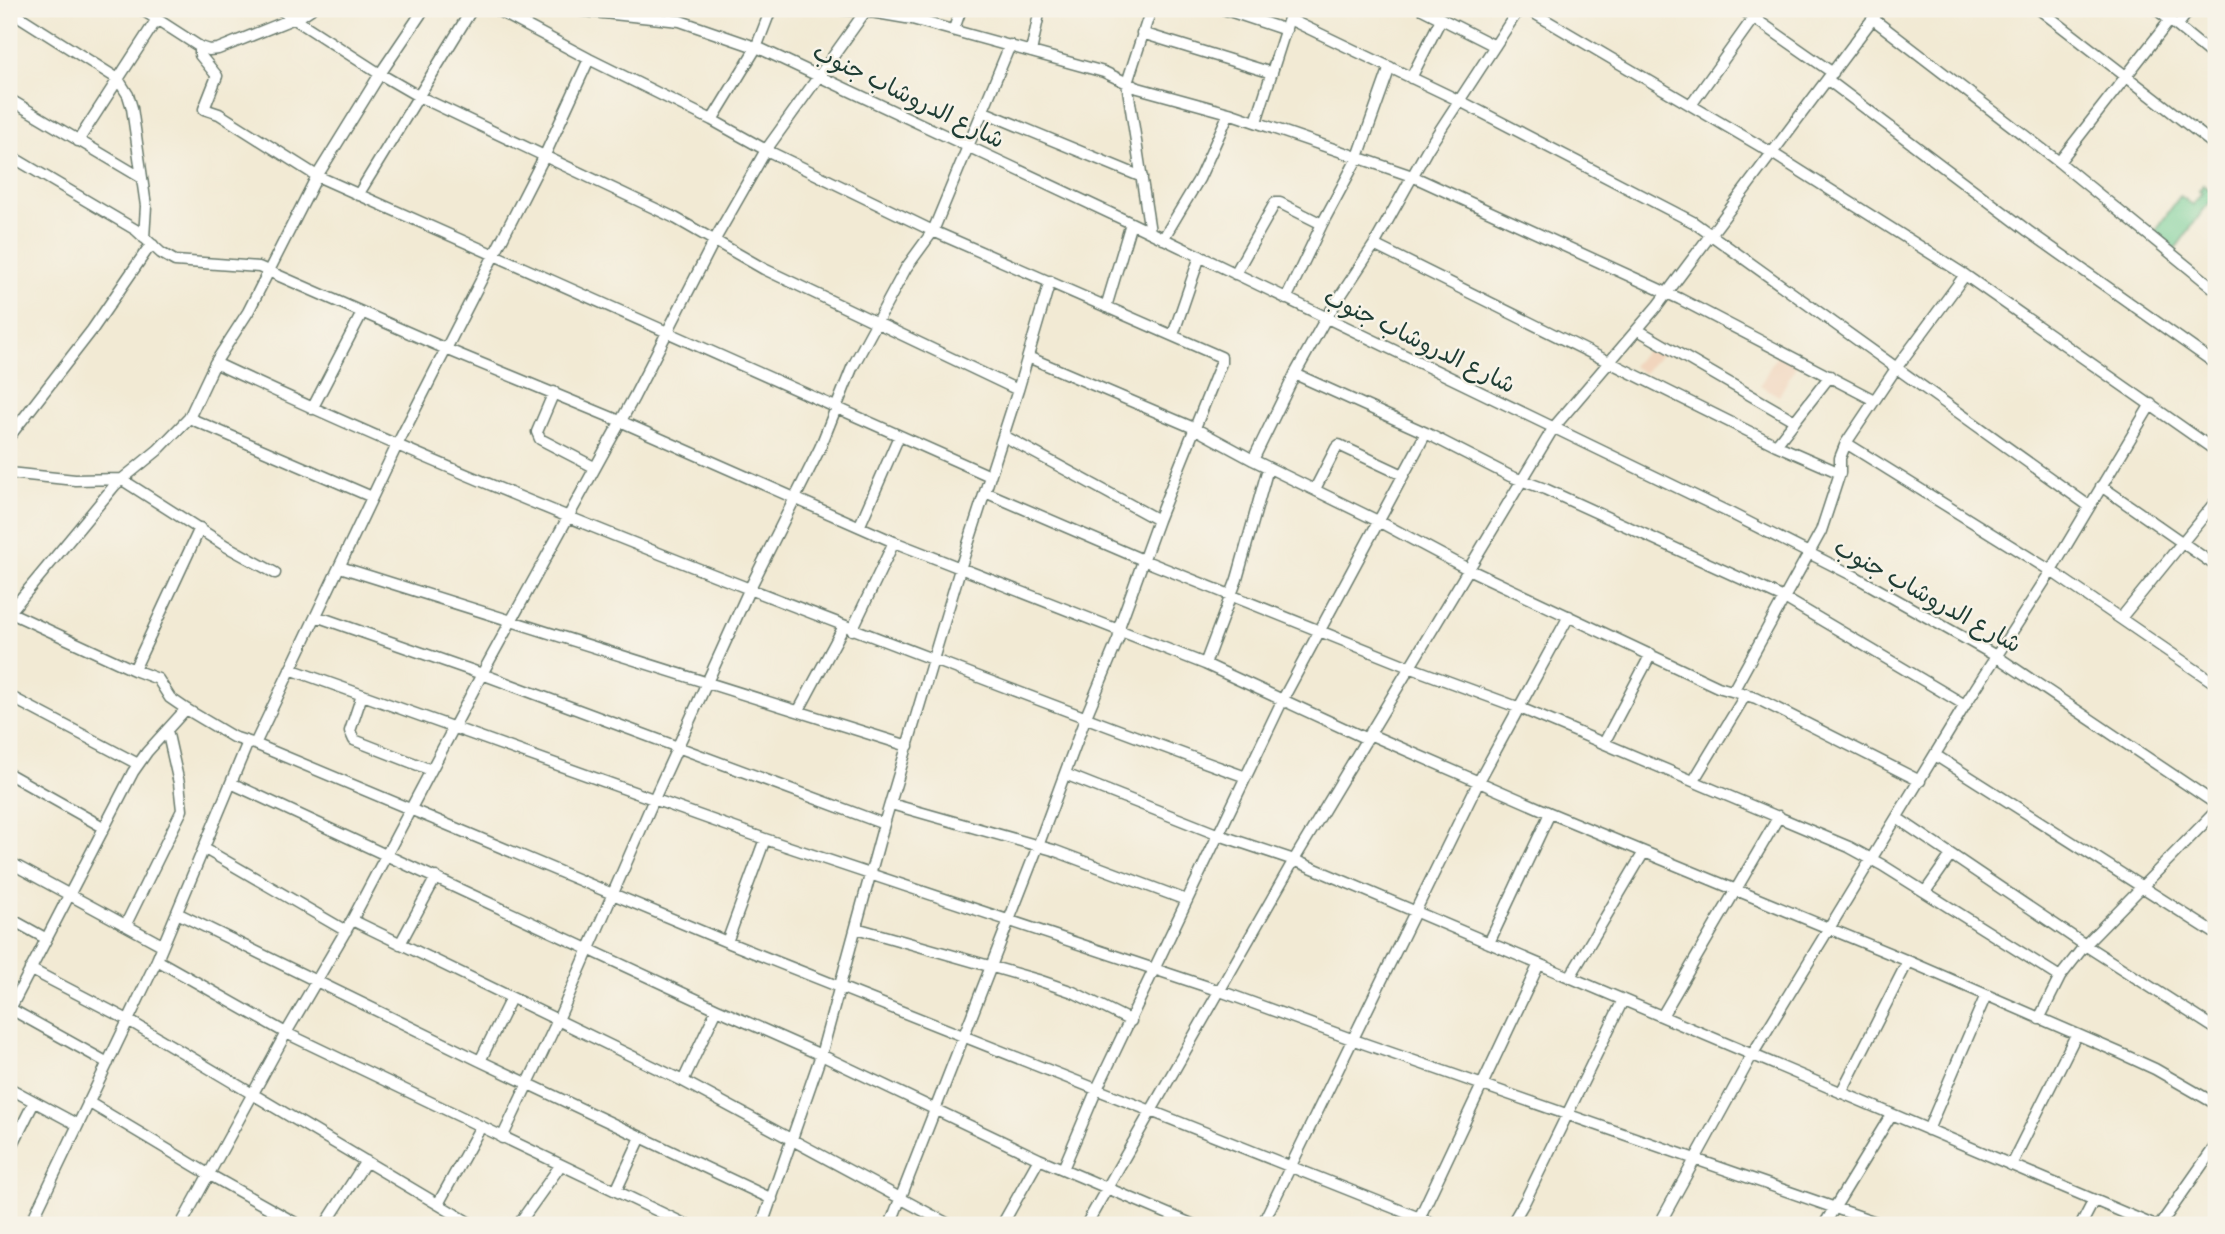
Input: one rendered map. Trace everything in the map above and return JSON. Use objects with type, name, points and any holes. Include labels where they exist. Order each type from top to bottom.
[{"type":"street","points":[[141,9],[209,50],[218,49],[311,9]]},
{"type":"street","points":[[279,9],[418,96],[675,218],[764,269],[1018,390]]},
{"type":"street","points":[[424,9],[317,176],[248,312],[215,363],[189,418],[159,450],[121,479],[9,612],[158,679],[170,698],[233,737],[411,808],[614,896],[1291,1168],[1417,1222],[1437,1225]]},
{"type":"street","points":[[358,195],[472,9]]},
{"type":"street","points":[[495,9],[766,150],[933,231],[1221,357],[1143,560],[1118,630],[1119,637],[890,1225]]},
{"type":"street","name":"شارع الدروشاب جنوب","points":[[565,9],[669,14],[820,76],[1200,256],[1810,553],[1996,656],[2216,804]]},
{"type":"street","points":[[712,120],[756,48],[774,9]]},
{"type":"street","points":[[831,9],[866,10],[954,29],[1104,72],[1127,83],[1229,113],[1412,176],[1667,293],[1874,400]]},
{"type":"street","points":[[954,29],[961,9]]},
{"type":"street","points":[[1031,52],[1040,9]]},
{"type":"street","points":[[1150,232],[1127,83],[1151,9]]},
{"type":"street","points":[[1227,9],[1289,19],[1390,66],[1673,211],[1897,367],[2089,506]]},
{"type":"street","points":[[1422,9],[1495,46]]},
{"type":"street","points":[[1253,460],[1326,318],[1374,245],[1412,176],[1518,9]]},
{"type":"street","points":[[1527,9],[1772,153],[1965,275],[2216,451]]},
{"type":"street","points":[[1741,9],[2028,231],[2216,364]]},
{"type":"street","points":[[2039,9],[2216,146]]},
{"type":"street","points":[[2156,9],[2216,58]]},
{"type":"street","points":[[2059,162],[2124,76],[2190,9]]},
{"type":"street","points":[[9,10],[118,79],[128,95],[132,108],[149,242],[92,330],[9,437]]},
{"type":"street","points":[[196,1225],[183,1222],[388,854],[714,241],[766,150],[866,10]]},
{"type":"street","points":[[1086,1225],[1294,860],[1554,427],[1612,362],[1667,293],[1876,12],[2216,290]]},
{"type":"street","points":[[1691,105],[1754,17]]},
{"type":"street","points":[[78,141],[157,19]]},
{"type":"street","points":[[1256,122],[1289,19]]},
{"type":"street","points":[[1411,78],[1441,19]]},
{"type":"street","points":[[1142,33],[1272,73]]},
{"type":"street","points":[[502,1138],[590,950],[654,799],[749,590],[820,448],[835,406],[876,321],[906,268],[933,231],[1010,45]]},
{"type":"street","points":[[200,47],[200,55],[217,76],[204,109],[219,114],[317,176],[990,476]]},
{"type":"street","points":[[30,1225],[156,960],[231,783],[290,669],[397,445],[544,157],[589,59]]},
{"type":"street","points":[[1286,299],[1322,224],[1359,157],[1390,66]]},
{"type":"street","points":[[9,99],[142,178]]},
{"type":"street","points":[[982,111],[1142,177]]},
{"type":"street","points":[[1163,239],[1199,179],[1229,113]]},
{"type":"street","points":[[9,155],[124,223],[175,261],[254,266],[267,271],[620,421],[894,542],[1205,664],[1550,813],[1908,961],[2155,1069],[2216,1104]]},
{"type":"street","points":[[1235,274],[1275,203],[1322,224]]},
{"type":"street","points":[[1106,307],[1131,223]]},
{"type":"street","points":[[1374,245],[1776,444],[1840,472]]},
{"type":"street","points":[[1173,335],[1200,256]]},
{"type":"street","points":[[1733,691],[1786,599],[1821,531],[1840,472],[1840,458],[1846,443],[1897,367],[1965,275]]},
{"type":"street","points":[[762,1225],[821,1055],[884,824],[1050,281]]},
{"type":"street","points":[[312,409],[362,313]]},
{"type":"street","points":[[1638,330],[1795,421]]},
{"type":"street","points":[[1028,357],[1194,428],[1468,569],[1718,687],[1746,694],[1920,781]]},
{"type":"street","points":[[215,363],[312,409],[567,517],[749,590],[1245,778]]},
{"type":"street","points":[[1295,374],[1426,433],[1522,482],[1545,489],[1786,599],[1965,705]]},
{"type":"street","points":[[1776,444],[1830,376]]},
{"type":"street","points":[[554,393],[537,432],[540,439],[594,467]]},
{"type":"street","points":[[1659,1225],[1752,1055],[2151,404]]},
{"type":"street","points":[[189,418],[372,497]]},
{"type":"street","points":[[1063,1168],[1186,900],[1283,699],[1426,433]]},
{"type":"street","points":[[860,526],[899,436]]},
{"type":"street","points":[[1004,436],[1158,520]]},
{"type":"street","points":[[1846,443],[2051,570],[2216,684]]},
{"type":"street","points":[[1315,489],[1339,445],[1403,475]]},
{"type":"street","points":[[1205,664],[1232,594],[1268,468]]},
{"type":"street","points":[[9,473],[64,479],[121,479],[226,546],[275,573]]},
{"type":"street","points":[[2101,486],[2216,566]]},
{"type":"street","points":[[985,492],[1143,560],[1409,667],[1520,708],[1779,816],[1871,859],[2060,977]]},
{"type":"street","points":[[2122,618],[2216,501]]},
{"type":"street","points":[[134,670],[200,528]]},
{"type":"street","points":[[799,710],[848,628],[894,542]]},
{"type":"street","points":[[340,567],[709,681],[908,746]]},
{"type":"street","points":[[316,616],[482,674],[884,824]]},
{"type":"street","points":[[1262,1225],[1479,781],[1569,616]]},
{"type":"street","points":[[1604,743],[1651,654]]},
{"type":"street","points":[[290,669],[765,839],[1220,991],[1884,1225]]},
{"type":"street","points":[[1694,780],[1746,694]]},
{"type":"street","points":[[9,695],[138,764]]},
{"type":"street","points":[[362,695],[350,731],[354,740],[431,770]]},
{"type":"street","points":[[108,1063],[9,1009],[138,764],[186,709]]},
{"type":"street","points":[[126,924],[182,810],[167,730]]},
{"type":"street","points":[[1935,755],[2216,934]]},
{"type":"street","points":[[9,774],[103,827]]},
{"type":"street","points":[[1065,774],[1219,835],[1294,860],[2153,1225]]},
{"type":"street","points":[[231,783],[1040,1159],[1194,1225]]},
{"type":"street","points":[[891,804],[1038,846],[1186,900]]},
{"type":"street","points":[[2039,1019],[2060,977],[2085,945],[2216,811]]},
{"type":"street","points":[[1489,943],[1550,813]]},
{"type":"street","points":[[1662,1016],[1779,816]]},
{"type":"street","points":[[1897,818],[2085,945],[2216,1029]]},
{"type":"street","points":[[727,942],[765,839]]},
{"type":"street","points":[[205,849],[346,931]]},
{"type":"street","points":[[1570,977],[1644,852]]},
{"type":"street","points":[[1925,892],[1951,855]]},
{"type":"street","points":[[9,862],[162,945]]},
{"type":"street","points":[[400,944],[436,877]]},
{"type":"street","points":[[177,913],[480,1061],[772,1199]]},
{"type":"street","points":[[9,918],[45,938]]},
{"type":"street","points":[[352,920],[683,1081],[950,1225]]},
{"type":"street","points":[[856,928],[1073,992],[1131,1021]]},
{"type":"street","points":[[156,960],[286,1033],[687,1225]]},
{"type":"street","points":[[1841,1093],[1908,961]]},
{"type":"street","points":[[1417,1222],[1539,964]]},
{"type":"street","points":[[30,969],[128,1020],[473,1225]]},
{"type":"street","points":[[1928,1130],[1986,995]]},
{"type":"street","points":[[480,1061],[511,998]]},
{"type":"street","points":[[1511,1225],[1623,1000]]},
{"type":"street","points":[[683,1081],[717,1009]]},
{"type":"street","points":[[2011,1165],[2076,1035]]},
{"type":"street","points":[[9,1088],[78,1125]]},
{"type":"street","points":[[9,1152],[34,1102]]},
{"type":"street","points":[[88,1102],[299,1225]]},
{"type":"street","points":[[1824,1225],[1891,1115]]},
{"type":"street","points":[[438,1204],[480,1128]]},
{"type":"street","points":[[616,1191],[641,1137]]},
{"type":"street","points":[[2160,1225],[2216,1145]]},
{"type":"street","points":[[1002,1225],[1040,1159]]},
{"type":"street","points":[[325,1225],[366,1161]]},
{"type":"street","points":[[519,1225],[561,1166]]},
{"type":"street","points":[[2081,1225],[2094,1200]]},
{"type":"shaded area","points":[[1653,342],[1666,349],[1644,373],[1632,366]]},
{"type":"shaded area","points":[[1779,351],[1798,362],[1779,396],[1760,385]]},
{"type":"green space","points":[[2203,185],[2215,194],[2175,249],[2154,233],[2180,196],[2193,205],[2202,193],[2199,191]]}]
